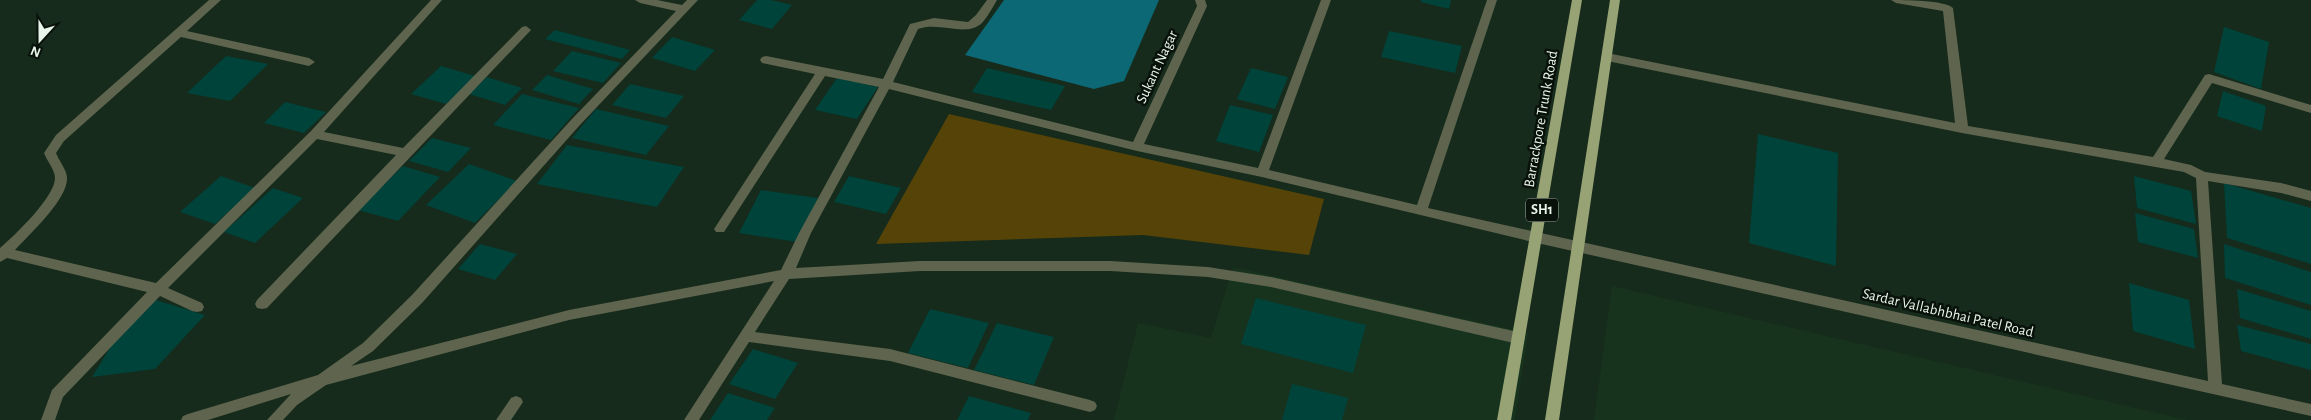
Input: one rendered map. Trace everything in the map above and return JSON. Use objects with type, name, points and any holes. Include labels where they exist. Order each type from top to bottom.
[{"type":"main road","name":"Barrackpore Trunk Road","points":[[1504,420],[1577,0]]},
{"type":"main road","points":[[1552,420],[1615,0]]},
{"type":"street","points":[[2,254],[47,206],[58,190],[61,178],[50,153],[60,138],[216,0]]},
{"type":"street","points":[[48,420],[57,394],[158,289],[316,134],[437,0]]},
{"type":"street","points":[[640,0],[688,5]]},
{"type":"street","points":[[691,420],[786,274],[805,233],[886,84],[914,27],[926,22],[968,26],[976,22],[992,0]]},
{"type":"street","name":"Sukant Nagar","points":[[1137,147],[1202,6],[1200,0]]},
{"type":"street","points":[[1262,173],[1326,0]]},
{"type":"street","points":[[1421,211],[1492,0]]},
{"type":"street","points":[[1896,0],[1948,8],[1962,129]]},
{"type":"street","points":[[274,420],[292,401],[368,347],[417,299],[575,123],[688,5]]},
{"type":"street","points":[[262,304],[405,153],[526,30]]},
{"type":"street","points":[[179,33],[309,62]]},
{"type":"street","points":[[1607,57],[1962,129],[2187,168],[2202,176],[2281,188],[2311,196]]},
{"type":"street","name":"Sardar Vallabhbhai Patel Road","points":[[766,60],[886,84],[1137,147],[1262,173],[1537,238],[2311,410]]},
{"type":"street","points":[[720,230],[822,71]]},
{"type":"street","points":[[2156,162],[2209,78],[2311,109]]},
{"type":"street","points":[[316,134],[405,153]]},
{"type":"street","points":[[2202,176],[2215,388]]},
{"type":"street","points":[[2,254],[158,289],[197,307]]},
{"type":"street","points":[[188,420],[324,379],[570,315],[786,274],[920,266],[1110,266],[1208,272],[1271,282],[1518,338]]},
{"type":"street","points":[[745,336],[890,355],[1090,406]]},
{"type":"street","points":[[503,420],[516,402]]},
{"type":"shaded area","points":[[949,114],[1324,199],[1309,255],[1143,235],[876,244]]},
{"type":"shaded area","points":[[1233,267],[1528,333],[1515,420],[1114,420],[1138,323],[1211,338]]},
{"type":"shaded area","points":[[1612,286],[2187,420],[1594,420]]},
{"type":"water","points":[[1004,0],[1159,0],[1124,81],[1094,89],[965,55]]},
{"type":"building","points":[[757,0],[771,0],[792,5],[772,29],[739,20]]},
{"type":"building","points":[[1421,0],[1451,0],[1449,9],[1421,2]]},
{"type":"building","points":[[2224,27],[2269,42],[2261,89],[2214,72]]},
{"type":"building","points":[[555,30],[630,50],[622,59],[545,39]]},
{"type":"building","points":[[1389,31],[1462,46],[1455,73],[1381,57]]},
{"type":"building","points":[[672,37],[715,50],[695,71],[652,58]]},
{"type":"building","points":[[572,51],[621,63],[603,83],[553,71]]},
{"type":"building","points":[[226,56],[268,64],[230,101],[187,93]]},
{"type":"building","points":[[441,66],[475,76],[446,104],[411,94]]},
{"type":"building","points":[[987,68],[1065,86],[1051,110],[972,92]]},
{"type":"building","points":[[1251,68],[1288,77],[1275,109],[1237,99]]},
{"type":"building","points":[[547,75],[593,89],[579,104],[532,90]]},
{"type":"building","points":[[487,77],[522,88],[505,105],[469,94]]},
{"type":"building","points":[[837,78],[878,87],[857,119],[815,110]]},
{"type":"building","points":[[630,84],[684,96],[666,118],[612,105]]},
{"type":"building","points":[[2223,91],[2266,106],[2262,131],[2217,116]]},
{"type":"building","points":[[522,94],[579,108],[551,140],[493,125]]},
{"type":"building","points":[[285,102],[326,112],[304,133],[264,123]]},
{"type":"building","points":[[1230,105],[1273,115],[1259,152],[1216,141]]},
{"type":"building","points":[[596,109],[669,126],[646,155],[572,138]]},
{"type":"building","points":[[1758,134],[1838,153],[1836,266],[1749,243]]},
{"type":"building","points":[[432,138],[471,148],[448,172],[409,161]]},
{"type":"building","points":[[567,145],[684,167],[657,207],[537,184]]},
{"type":"building","points":[[469,164],[517,181],[475,223],[426,205]]},
{"type":"building","points":[[403,166],[440,177],[398,221],[358,210]]},
{"type":"building","points":[[221,176],[255,188],[215,224],[180,212]]},
{"type":"building","points":[[849,176],[901,188],[886,214],[834,202]]},
{"type":"building","points":[[2134,176],[2191,191],[2196,224],[2137,208]]},
{"type":"building","points":[[2224,183],[2311,208],[2311,264],[2227,238]]},
{"type":"building","points":[[273,188],[303,198],[255,243],[224,232]]},
{"type":"building","points":[[761,190],[818,198],[797,242],[739,233]]},
{"type":"building","points":[[2135,213],[2194,229],[2198,258],[2138,242]]},
{"type":"building","points":[[480,244],[517,254],[495,280],[458,269]]},
{"type":"building","points":[[2224,244],[2311,272],[2311,305],[2225,278]]},
{"type":"building","points":[[2129,283],[2189,300],[2195,349],[2133,331]]},
{"type":"building","points":[[2237,289],[2311,311],[2311,339],[2240,318]]},
{"type":"building","points":[[1256,298],[1366,325],[1353,373],[1241,344]]},
{"type":"building","points":[[156,300],[205,315],[155,369],[92,377],[113,343]]},
{"type":"building","points":[[930,309],[989,323],[968,368],[908,353]]},
{"type":"building","points":[[997,323],[1054,337],[1034,385],[974,370]]},
{"type":"building","points":[[2237,325],[2311,344],[2311,370],[2241,351]]},
{"type":"building","points":[[753,349],[798,363],[775,399],[729,384]]},
{"type":"building","points":[[1292,384],[1348,398],[1342,420],[1282,420]]},
{"type":"building","points":[[728,393],[775,408],[767,420],[710,420]]},
{"type":"building","points":[[969,396],[1031,413],[1028,420],[957,420]]}]
